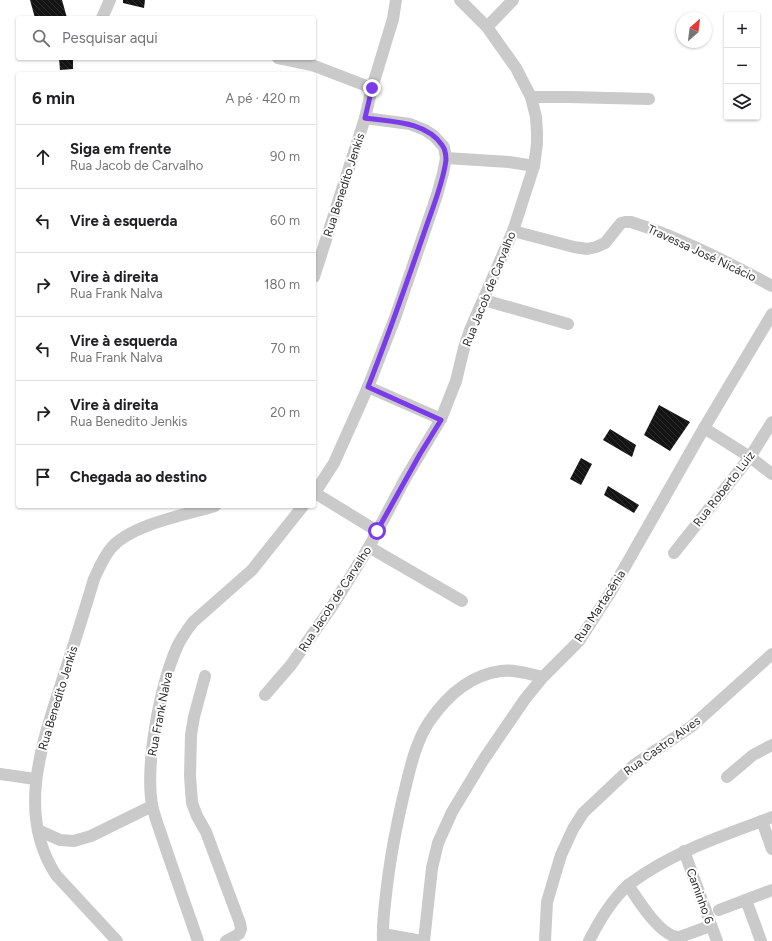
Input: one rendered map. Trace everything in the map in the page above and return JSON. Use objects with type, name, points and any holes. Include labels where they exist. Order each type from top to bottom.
[{"type":"street","points":[[103,16],[110,0]]},
{"type":"street","name":"Rua Benedito Jenkis","points":[[316,264],[319,244],[365,118],[372,88],[393,19],[396,0]]},
{"type":"street","name":"Rua Jacob de Carvalho","points":[[265,695],[295,660],[333,605],[369,547],[416,460],[441,420],[456,381],[470,330],[513,231],[534,166],[537,132],[536,117],[531,97],[516,68],[487,27],[460,0]]},
{"type":"street","points":[[487,27],[513,0]]},
{"type":"street","points":[[286,60],[312,66],[372,88]]},
{"type":"street","points":[[531,97],[649,99]]},
{"type":"street","points":[[316,490],[334,463],[368,387],[398,311],[443,173],[446,158],[444,147],[426,130],[410,124],[365,118]]},
{"type":"street","points":[[446,158],[509,162],[534,166]]},
{"type":"street","name":"Travessa José Nicácio","points":[[513,231],[587,249],[605,243],[621,224],[631,222],[686,244],[772,286]]},
{"type":"street","points":[[484,300],[568,324]]},
{"type":"street","name":"Rua Martacênia","points":[[423,941],[432,868],[438,843],[449,819],[484,759],[525,699],[543,677],[579,641],[593,620],[772,314]]},
{"type":"street","points":[[368,387],[441,420]]},
{"type":"street","name":"Rua Roberto Luiz","points":[[674,553],[750,457],[772,422]]},
{"type":"street","points":[[704,428],[750,457],[772,474]]},
{"type":"street","points":[[316,494],[377,531]]},
{"type":"street","name":"Rua Benedito Jenkis","points":[[117,941],[56,875],[49,864],[42,850],[38,830],[35,779],[49,724],[94,579],[102,561],[112,547],[123,537],[156,523],[208,508]]},
{"type":"street","name":"Rua Frank Nalva","points":[[198,941],[152,806],[150,775],[154,739],[163,689],[177,646],[185,632],[193,622],[252,570],[268,551],[298,508]]},
{"type":"street","points":[[369,547],[462,601]]},
{"type":"street","name":"Rua Castro Alves","points":[[545,941],[547,902],[561,855],[573,829],[584,813],[634,765],[692,726],[772,654]]},
{"type":"street","points":[[423,941],[383,938],[394,840],[408,776],[420,739],[429,722],[444,703],[460,687],[474,679],[500,671],[514,670],[543,677]]},
{"type":"street","points":[[205,676],[191,735],[191,798],[197,816],[206,832],[240,923],[241,932],[231,939]]},
{"type":"street","points":[[727,777],[753,755],[772,745]]},
{"type":"street","points":[[0,774],[35,779]]},
{"type":"street","points":[[38,830],[60,840],[74,841],[97,833],[152,806]]},
{"type":"street","points":[[589,941],[604,913],[628,885],[652,869],[684,851],[767,819],[772,849]]},
{"type":"street","name":"Caminho 6","points":[[684,851],[710,926],[717,941]]},
{"type":"street","points":[[628,885],[644,911],[669,934],[675,937],[680,937],[710,926]]},
{"type":"street","points":[[719,910],[772,890]]},
{"type":"street","points":[[746,900],[761,941]]},
{"type":"building","points":[[30,0],[62,0],[66,16],[34,16]]},
{"type":"building","points":[[123,0],[145,0],[144,8],[123,3]]},
{"type":"building","points":[[59,60],[73,60],[73,69],[60,70]]},
{"type":"building","points":[[659,405],[690,422],[670,451],[644,435]]},
{"type":"building","points":[[610,429],[636,445],[632,457],[603,440]]},
{"type":"building","points":[[581,458],[592,464],[581,485],[570,479]]},
{"type":"building","points":[[608,486],[639,505],[634,513],[604,495]]},
{"type":"route","points":[[372,88],[365,118],[410,124],[426,130],[444,147],[446,158],[436,195],[395,318],[368,387],[441,420],[420,454],[377,531]]}]
